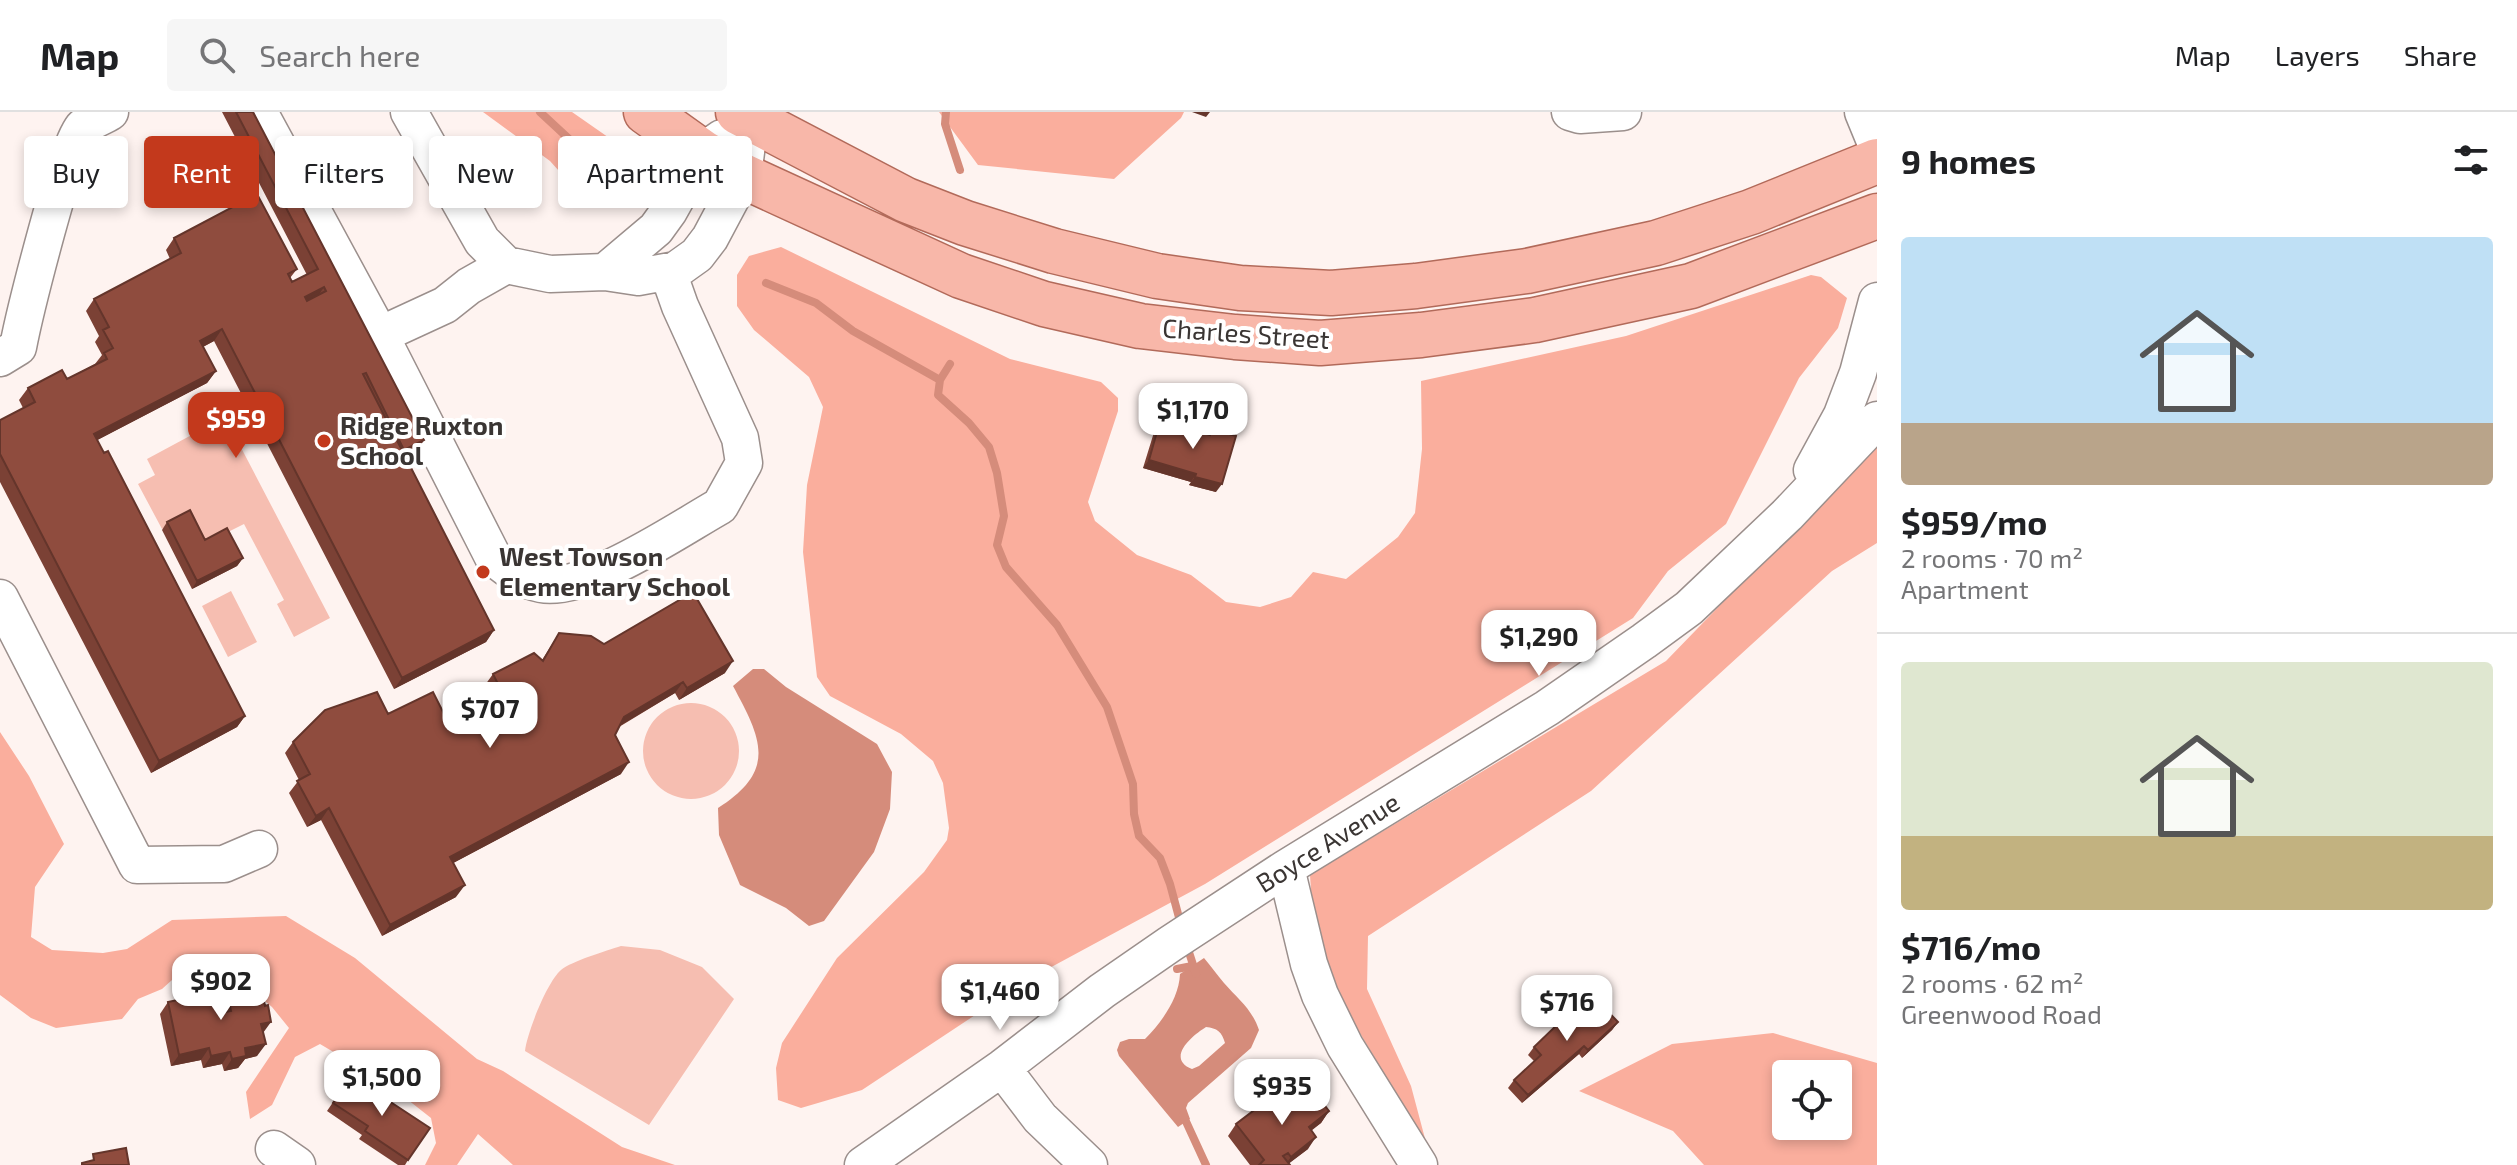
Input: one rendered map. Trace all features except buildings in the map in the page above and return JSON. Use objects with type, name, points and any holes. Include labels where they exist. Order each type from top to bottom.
[{"type":"main road","name":"Charles Street","points":[[646,112],[680,136]]},
{"type":"main road","name":"Charles Street","points":[[746,114],[906,200],[965,223],[1054,251],[1157,276],[1240,288],[1331,293],[1416,286],[1527,271],[1656,243],[1751,212],[1877,161]]},
{"type":"main road","name":"Charles Street","points":[[752,180],[961,276],[1044,304],[1140,326],[1320,343],[1421,335],[1535,320],[1691,286],[1877,216]]},
{"type":"street","points":[[0,358],[18,347],[67,162],[81,128],[110,112]]},
{"type":"street","points":[[259,112],[380,335],[493,557],[516,576],[544,585],[570,584],[597,575],[720,506],[744,463],[740,438],[680,306],[668,272]]},
{"type":"street","points":[[409,112],[482,241],[506,265],[550,274],[605,272],[638,277],[676,270],[697,255],[727,208]]},
{"type":"street","points":[[1570,112],[1580,115],[1623,112]]},
{"type":"street","points":[[1863,112],[1877,146]]},
{"type":"street","points":[[721,136],[746,114]]},
{"type":"street","points":[[745,136],[746,114]]},
{"type":"street","points":[[605,272],[656,229],[671,208]]},
{"type":"street","points":[[380,335],[445,305],[469,286],[506,265]]},
{"type":"street","name":"Boyce Avenue","points":[[1787,515],[1842,415],[1858,373],[1877,301]]},
{"type":"street","name":"Boyce Avenue","points":[[863,1165],[1002,1068],[1102,991],[1182,935],[1547,708],[1689,608],[1787,515],[1877,420]]},
{"type":"street","points":[[0,598],[137,865],[224,864],[259,849]]},
{"type":"street","points":[[1286,868],[1309,964],[1320,995],[1345,1046],[1419,1165]]},
{"type":"street","points":[[1002,1068],[1040,1118],[1089,1165]]},
{"type":"shaded area","points":[[483,112],[572,112],[606,136],[558,136],[558,170],[542,155],[542,136],[516,136]]},
{"type":"shaded area","points":[[939,112],[1184,112],[1114,179],[978,165]]},
{"type":"shaded area","points":[[781,247],[1010,359],[1101,382],[1118,398],[1118,411],[1088,502],[1095,521],[1137,555],[1191,575],[1226,602],[1260,607],[1291,597],[1313,572],[1346,579],[1398,537],[1415,513],[1422,449],[1421,381],[1626,336],[1811,275],[1821,277],[1847,298],[1838,328],[1799,378],[1726,524],[1668,571],[1633,618],[1205,884],[1031,978],[862,1090],[801,1108],[778,1100],[776,1068],[782,1043],[837,958],[924,872],[947,840],[949,828],[943,783],[933,761],[901,734],[830,696],[817,677],[803,552],[807,485],[823,407],[809,377],[754,330],[737,306],[737,275],[749,256]]},
{"type":"shaded area","points":[[225,417],[330,618],[294,637],[277,604],[284,600],[244,524],[202,545],[186,516],[162,529],[138,484],[155,475],[147,459]]},
{"type":"shaded area","points":[[1877,443],[1877,543],[1832,571],[1591,791],[1368,936],[1367,989],[1411,1086],[1427,1146],[1342,1003],[1314,934],[1310,875],[1666,661]]},
{"type":"shaded area","points":[[231,591],[257,642],[228,657],[202,606]]},
{"type":"shaded area","points":[[753,669],[764,669],[786,687],[877,744],[892,772],[890,809],[874,852],[824,921],[809,926],[786,908],[740,885],[719,835],[718,808],[750,780],[756,766],[756,737],[733,686]]},
{"type":"shaded area","points":[[691,703],[709,707],[725,717],[735,733],[739,751],[735,769],[725,785],[709,795],[691,799],[673,795],[657,785],[647,769],[643,751],[647,733],[657,717],[673,707]]},
{"type":"shaded area","points":[[0,732],[29,776],[64,844],[35,887],[31,937],[52,950],[103,953],[127,949],[172,920],[286,916],[355,958],[477,1059],[503,1071],[622,1147],[675,1165],[513,1165],[478,1134],[457,1165],[425,1165],[436,1143],[431,1118],[389,1085],[320,1044],[295,1057],[272,1105],[250,1119],[246,1092],[289,1028],[272,1007],[231,973],[207,964],[182,971],[162,989],[138,999],[122,1019],[56,1028],[31,1018],[0,995]]},
{"type":"shaded area","points":[[621,946],[660,950],[702,967],[734,999],[649,1125],[525,1051],[538,1008],[561,970]]},
{"type":"shaded area","points":[[1204,958],[1249,1010],[1259,1030],[1251,1048],[1188,1103],[1186,1108],[1190,1119],[1178,1127],[1117,1050],[1120,1042],[1145,1039],[1158,1025],[1173,1001],[1180,974]],"holes":[[[1206,1027],[1218,1031],[1225,1043],[1192,1069],[1184,1064],[1181,1053],[1195,1035]]]},
{"type":"shaded area","points":[[1773,1033],[1877,1063],[1877,1165],[1704,1165],[1673,1131],[1579,1091],[1672,1044]]},
{"type":"waterway","points":[[540,112],[566,136]]},
{"type":"waterway","points":[[946,112],[945,124],[960,170]]},
{"type":"waterway","points":[[766,283],[816,303],[853,331],[940,380]]},
{"type":"waterway","points":[[950,364],[940,380],[938,395],[969,423],[989,447],[1004,516],[997,545],[1006,567],[1057,625],[1107,707],[1133,784],[1134,814],[1139,836],[1160,858],[1181,925]]},
{"type":"waterway","points":[[1187,946],[1196,974]]},
{"type":"waterway","points":[[1177,969],[1192,966]]},
{"type":"waterway","points":[[1183,1115],[1206,1165]]},
{"type":"place","name":"Ridge Ruxton School","points":[[324,441]]},
{"type":"place","name":"West Towson Elementary School","points":[[483,572]]}]
